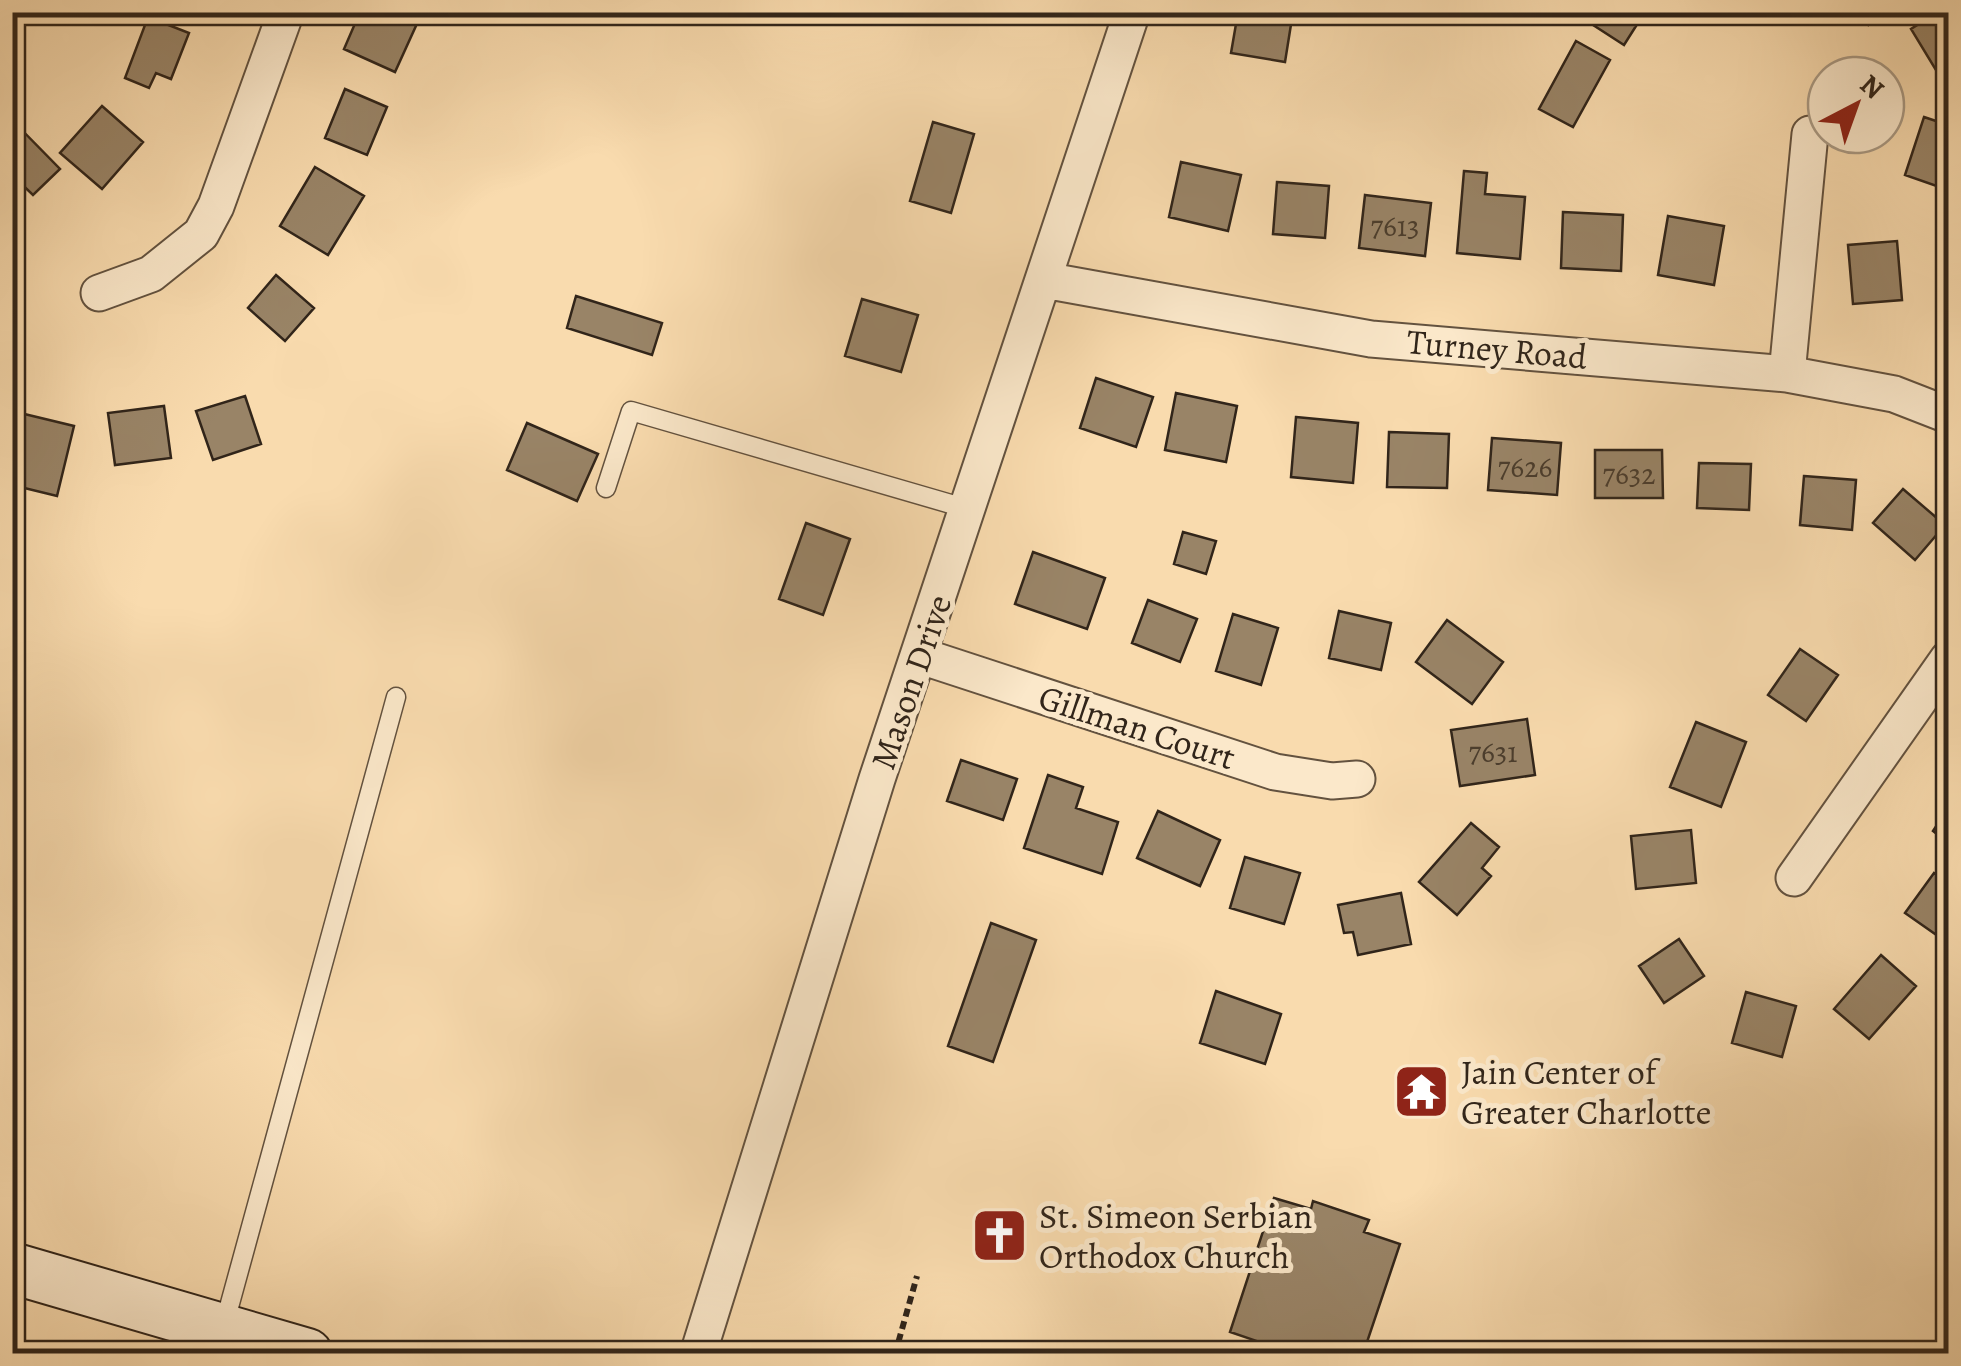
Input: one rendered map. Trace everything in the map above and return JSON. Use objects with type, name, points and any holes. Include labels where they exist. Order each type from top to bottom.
[{"type":"main road","points":[[12,1268],[307,1354]]},
{"type":"street","points":[[99,293],[151,274],[202,234],[216,206],[286,12]]},
{"type":"street","name":"Mason Drive","points":[[698,1354],[877,780],[1132,12]]},
{"type":"street","points":[[1787,374],[1808,155]]},
{"type":"street","name":"Turney Road","points":[[1044,280],[1372,338],[1787,374],[1894,394],[1948,416]]},
{"type":"street","name":"Gillman Court","points":[[921,656],[1275,772],[1332,781],[1357,779]]},
{"type":"street","points":[[1794,878],[1948,659]]},
{"type":"lane","points":[[606,488],[631,411],[968,509]]},
{"type":"lane","points":[[223,1329],[396,697]]},
{"type":"path","points":[[895,1354],[917,1276]]},
{"type":"building","points":[[360,12],[410,12],[420,17],[395,72],[344,49]]},
{"type":"building","points":[[1227,12],[1293,12],[1285,62],[1231,53],[1236,24],[1225,22]]},
{"type":"building","points":[[1573,12],[1616,12],[1636,26],[1624,45]]},
{"type":"building","points":[[1823,12],[1871,12],[1868,25]]},
{"type":"building","points":[[1938,12],[1948,12],[1948,76],[1942,80],[1911,29]]},
{"type":"building","points":[[148,17],[189,33],[171,79],[156,73],[149,88],[125,78]]},
{"type":"building","points":[[1576,41],[1610,60],[1573,127],[1539,109]]},
{"type":"building","points":[[345,89],[387,107],[367,155],[325,138]]},
{"type":"building","points":[[102,106],[143,142],[102,189],[60,153]]},
{"type":"building","points":[[1924,117],[1948,125],[1948,190],[1905,175]]},
{"type":"building","points":[[12,120],[60,169],[33,195],[12,175]]},
{"type":"building","points":[[933,122],[974,134],[951,213],[910,201]]},
{"type":"building","points":[[1181,162],[1241,175],[1228,231],[1169,217]]},
{"type":"building","points":[[315,167],[364,196],[328,255],[280,226]]},
{"type":"building","points":[[1464,171],[1487,173],[1485,194],[1525,197],[1520,259],[1457,253]]},
{"type":"building","points":[[1277,182],[1329,186],[1325,238],[1273,234]]},
{"type":"building","points":[[1365,195],[1431,203],[1425,256],[1359,248]]},
{"type":"building","points":[[1563,212],[1623,215],[1621,271],[1561,268]]},
{"type":"building","points":[[1668,216],[1724,226],[1714,285],[1658,275]]},
{"type":"building","points":[[1897,241],[1902,300],[1853,304],[1848,245]]},
{"type":"building","points":[[276,275],[314,308],[285,341],[248,308]]},
{"type":"building","points":[[576,296],[662,323],[652,355],[567,328]]},
{"type":"building","points":[[862,299],[918,315],[901,372],[845,356]]},
{"type":"building","points":[[1096,378],[1153,397],[1136,447],[1080,428]]},
{"type":"building","points":[[1176,393],[1237,406],[1226,462],[1165,450]]},
{"type":"building","points":[[245,396],[261,444],[213,460],[196,411]]},
{"type":"building","points":[[164,406],[171,458],[115,465],[108,413]]},
{"type":"building","points":[[12,411],[74,426],[57,496],[12,485]]},
{"type":"building","points":[[1296,417],[1358,423],[1353,483],[1291,477]]},
{"type":"building","points":[[527,423],[598,454],[577,501],[507,470]]},
{"type":"building","points":[[1389,432],[1449,434],[1447,488],[1387,487]]},
{"type":"building","points":[[1492,438],[1561,443],[1557,495],[1488,490]]},
{"type":"building","points":[[1595,450],[1662,450],[1663,498],[1595,498]]},
{"type":"building","points":[[1699,463],[1751,464],[1749,510],[1697,508]]},
{"type":"building","points":[[1804,476],[1856,480],[1852,530],[1800,525]]},
{"type":"building","points":[[1903,489],[1945,525],[1915,560],[1873,523]]},
{"type":"building","points":[[806,523],[850,539],[823,615],[779,599]]},
{"type":"building","points":[[1183,532],[1216,541],[1206,574],[1174,564]]},
{"type":"building","points":[[1033,552],[1105,578],[1087,629],[1015,604]]},
{"type":"building","points":[[1148,600],[1197,619],[1180,662],[1132,643]]},
{"type":"building","points":[[1339,611],[1391,623],[1381,670],[1329,658]]},
{"type":"building","points":[[1233,614],[1278,628],[1261,685],[1216,671]]},
{"type":"building","points":[[1447,620],[1503,662],[1472,704],[1416,662]]},
{"type":"building","points":[[1800,649],[1838,675],[1806,721],[1768,695]]},
{"type":"building","points":[[1527,719],[1535,775],[1460,786],[1451,730]]},
{"type":"building","points":[[1696,722],[1746,742],[1721,807],[1670,787]]},
{"type":"building","points":[[961,760],[1017,779],[1003,820],[947,801]]},
{"type":"building","points":[[1048,775],[1083,787],[1076,808],[1118,822],[1102,874],[1024,848]]},
{"type":"building","points":[[1948,808],[1948,843],[1933,831]]},
{"type":"building","points":[[1158,811],[1220,840],[1200,886],[1137,858]]},
{"type":"building","points":[[1471,823],[1499,847],[1482,868],[1491,876],[1457,915],[1419,882]]},
{"type":"building","points":[[1691,830],[1696,883],[1636,889],[1631,836]]},
{"type":"building","points":[[1245,857],[1300,873],[1284,924],[1230,908]]},
{"type":"building","points":[[1934,873],[1948,883],[1948,943],[1905,913]]},
{"type":"building","points":[[1401,893],[1411,944],[1358,955],[1353,932],[1344,933],[1338,905]]},
{"type":"building","points":[[991,923],[1036,940],[993,1062],[948,1046]]},
{"type":"building","points":[[1679,939],[1704,976],[1664,1003],[1639,966]]},
{"type":"building","points":[[1881,955],[1916,986],[1869,1039],[1834,1009]]},
{"type":"building","points":[[1216,991],[1281,1014],[1265,1064],[1200,1043]]},
{"type":"building","points":[[1746,992],[1796,1006],[1782,1057],[1732,1043]]},
{"type":"building","points":[[1274,1198],[1311,1209],[1313,1201],[1369,1220],[1364,1232],[1400,1244],[1363,1354],[1275,1354],[1277,1348],[1230,1332]]},
{"type":"place","name":"Jain Center of Greater Charlotte","points":[[1422,1092]]},
{"type":"place","name":"St. Simeon Serbian Orthodox Church","points":[[1000,1236]]}]
